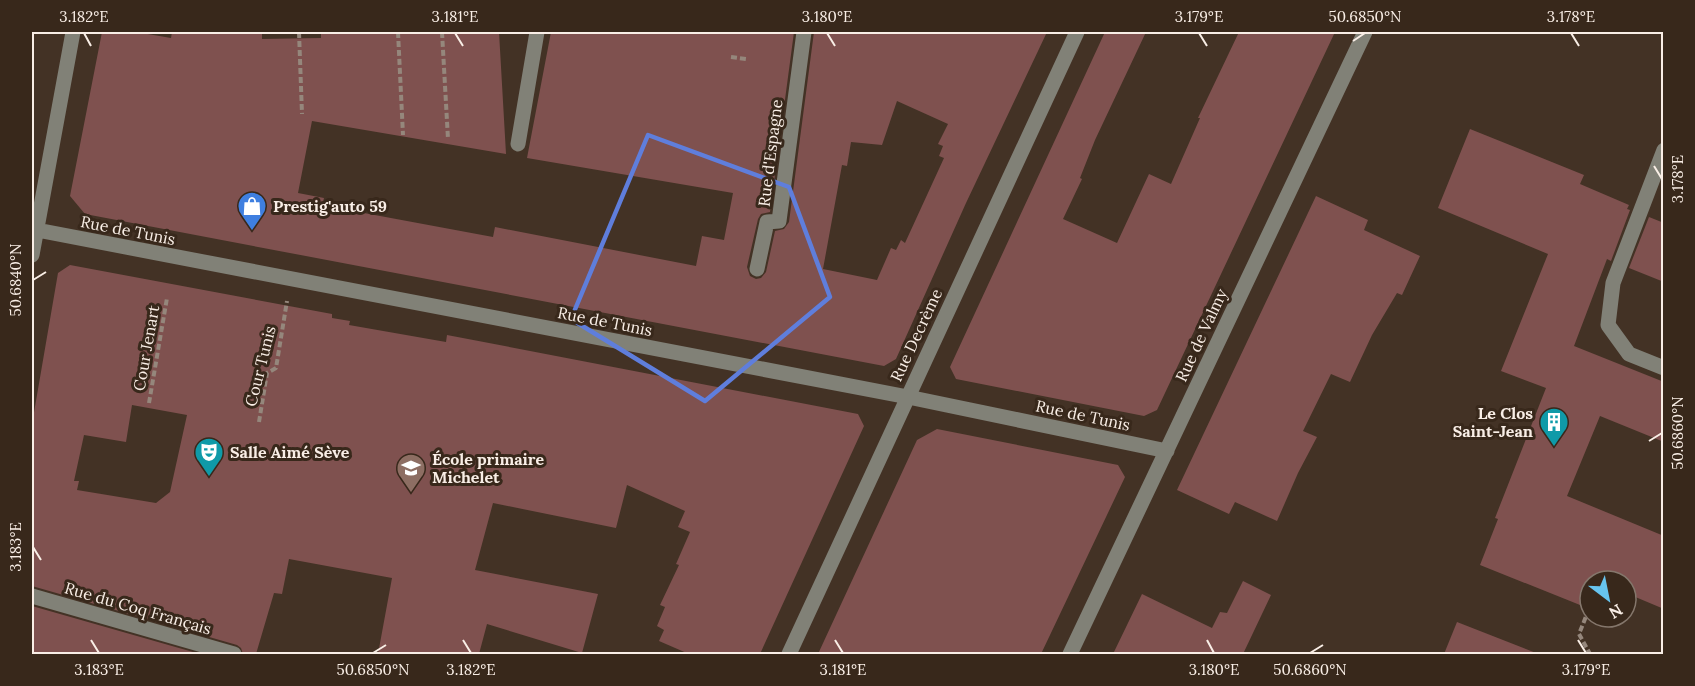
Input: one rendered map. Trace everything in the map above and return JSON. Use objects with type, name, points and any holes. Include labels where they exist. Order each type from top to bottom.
[{"type":"street","points":[[33,244],[73,32]]},
{"type":"street","points":[[518,144],[537,32]]},
{"type":"street","name":"Rue d'Espagne","points":[[757,269],[767,222],[779,221],[804,32]]},
{"type":"street","name":"Rue Decrème","points":[[789,654],[1077,32]]},
{"type":"street","name":"Rue de Valmy","points":[[1070,654],[1365,32]]},
{"type":"street","points":[[1664,150],[1613,283],[1608,325],[1629,354],[1664,368]]},
{"type":"street","name":"Rue de Tunis","points":[[33,244],[291,280],[908,397],[1167,451]]},
{"type":"street","name":"Rue du Coq Français","points":[[32,596],[234,654]]},
{"type":"path","points":[[299,32],[302,114]]},
{"type":"path","points":[[398,32],[403,135]]},
{"type":"path","points":[[442,32],[448,139]]},
{"type":"path","points":[[731,57],[746,59]]},
{"type":"path","name":"Cour Tunis","points":[[259,422],[267,373],[276,368],[291,280]]},
{"type":"path","name":"Cour Jenart","points":[[149,403],[167,298]]},
{"type":"path","points":[[1582,629],[1580,634],[1590,654]]},
{"type":"highlighted area","points":[[648,135],[789,187],[830,297],[705,401],[571,319]]},
{"type":"building","points":[[102,32],[136,32],[171,38],[172,32],[262,32],[262,39],[321,38],[321,32],[499,32],[506,154],[312,121],[298,193],[324,198],[323,202],[328,203],[327,206],[493,237],[495,227],[696,266],[702,236],[724,240],[733,193],[527,158],[551,32],[794,32],[770,212],[761,214],[758,219],[747,267],[750,276],[756,279],[761,278],[766,272],[775,231],[784,229],[789,222],[814,32],[1047,32],[966,203],[896,359],[884,366],[85,214],[70,196]],"holes":[[[897,101],[948,124],[938,144],[943,146],[939,156],[944,158],[905,243],[901,240],[896,250],[891,248],[877,280],[823,269],[842,165],[847,166],[851,142],[882,145]]]},
{"type":"building","points":[[1105,32],[1146,32],[1095,140],[1080,178],[1082,179],[1063,219],[1117,243],[1149,174],[1171,184],[1200,118],[1198,118],[1239,32],[1335,32],[1157,410],[1144,416],[956,379],[950,367]]},
{"type":"building","points":[[1470,129],[1584,175],[1580,184],[1629,205],[1627,209],[1630,210],[1611,261],[1607,259],[1574,346],[1664,382],[1664,442],[1600,416],[1567,496],[1664,536],[1664,609],[1638,598],[1638,569],[1578,569],[1578,604],[1480,565],[1498,519],[1495,518],[1546,388],[1501,371],[1548,254],[1438,208]]},
{"type":"building","points":[[1316,196],[1368,220],[1364,230],[1420,256],[1402,295],[1397,293],[1372,335],[1350,382],[1331,374],[1303,431],[1317,437],[1277,521],[1235,502],[1229,514],[1177,490]]},
{"type":"building","points":[[1649,217],[1664,223],[1664,282],[1629,268]]},
{"type":"building","points":[[70,265],[332,314],[332,318],[350,321],[349,325],[446,342],[447,335],[858,414],[864,426],[760,654],[689,654],[659,641],[664,630],[657,626],[665,607],[660,605],[679,565],[676,564],[690,532],[678,527],[685,511],[627,485],[616,528],[493,503],[475,570],[598,594],[582,653],[487,624],[479,654],[378,654],[392,578],[289,559],[282,594],[274,593],[256,654],[243,654],[237,645],[32,586],[32,424],[58,273]],"holes":[[[132,405],[187,415],[170,492],[156,503],[77,490],[79,481],[74,481],[84,435],[126,442]]]},
{"type":"building","points":[[937,429],[1118,465],[1125,477],[1041,654],[818,654],[917,440]]},
{"type":"building","points":[[1243,581],[1271,595],[1243,654],[1113,654],[1142,594],[1212,628],[1220,612],[1227,613]]},
{"type":"building","points":[[32,606],[200,654],[32,654]]},
{"type":"building","points":[[1457,622],[1536,653],[1536,654],[1444,654]]},
{"type":"place","name":"Prestig'auto 59","points":[[252,232]]},
{"type":"place","name":"Le Clos Saint-Jean","points":[[1554,448]]},
{"type":"place","name":"Salle Aimé Sève","points":[[209,478]]},
{"type":"place","name":"École primaire Michelet","points":[[411,494]]}]
